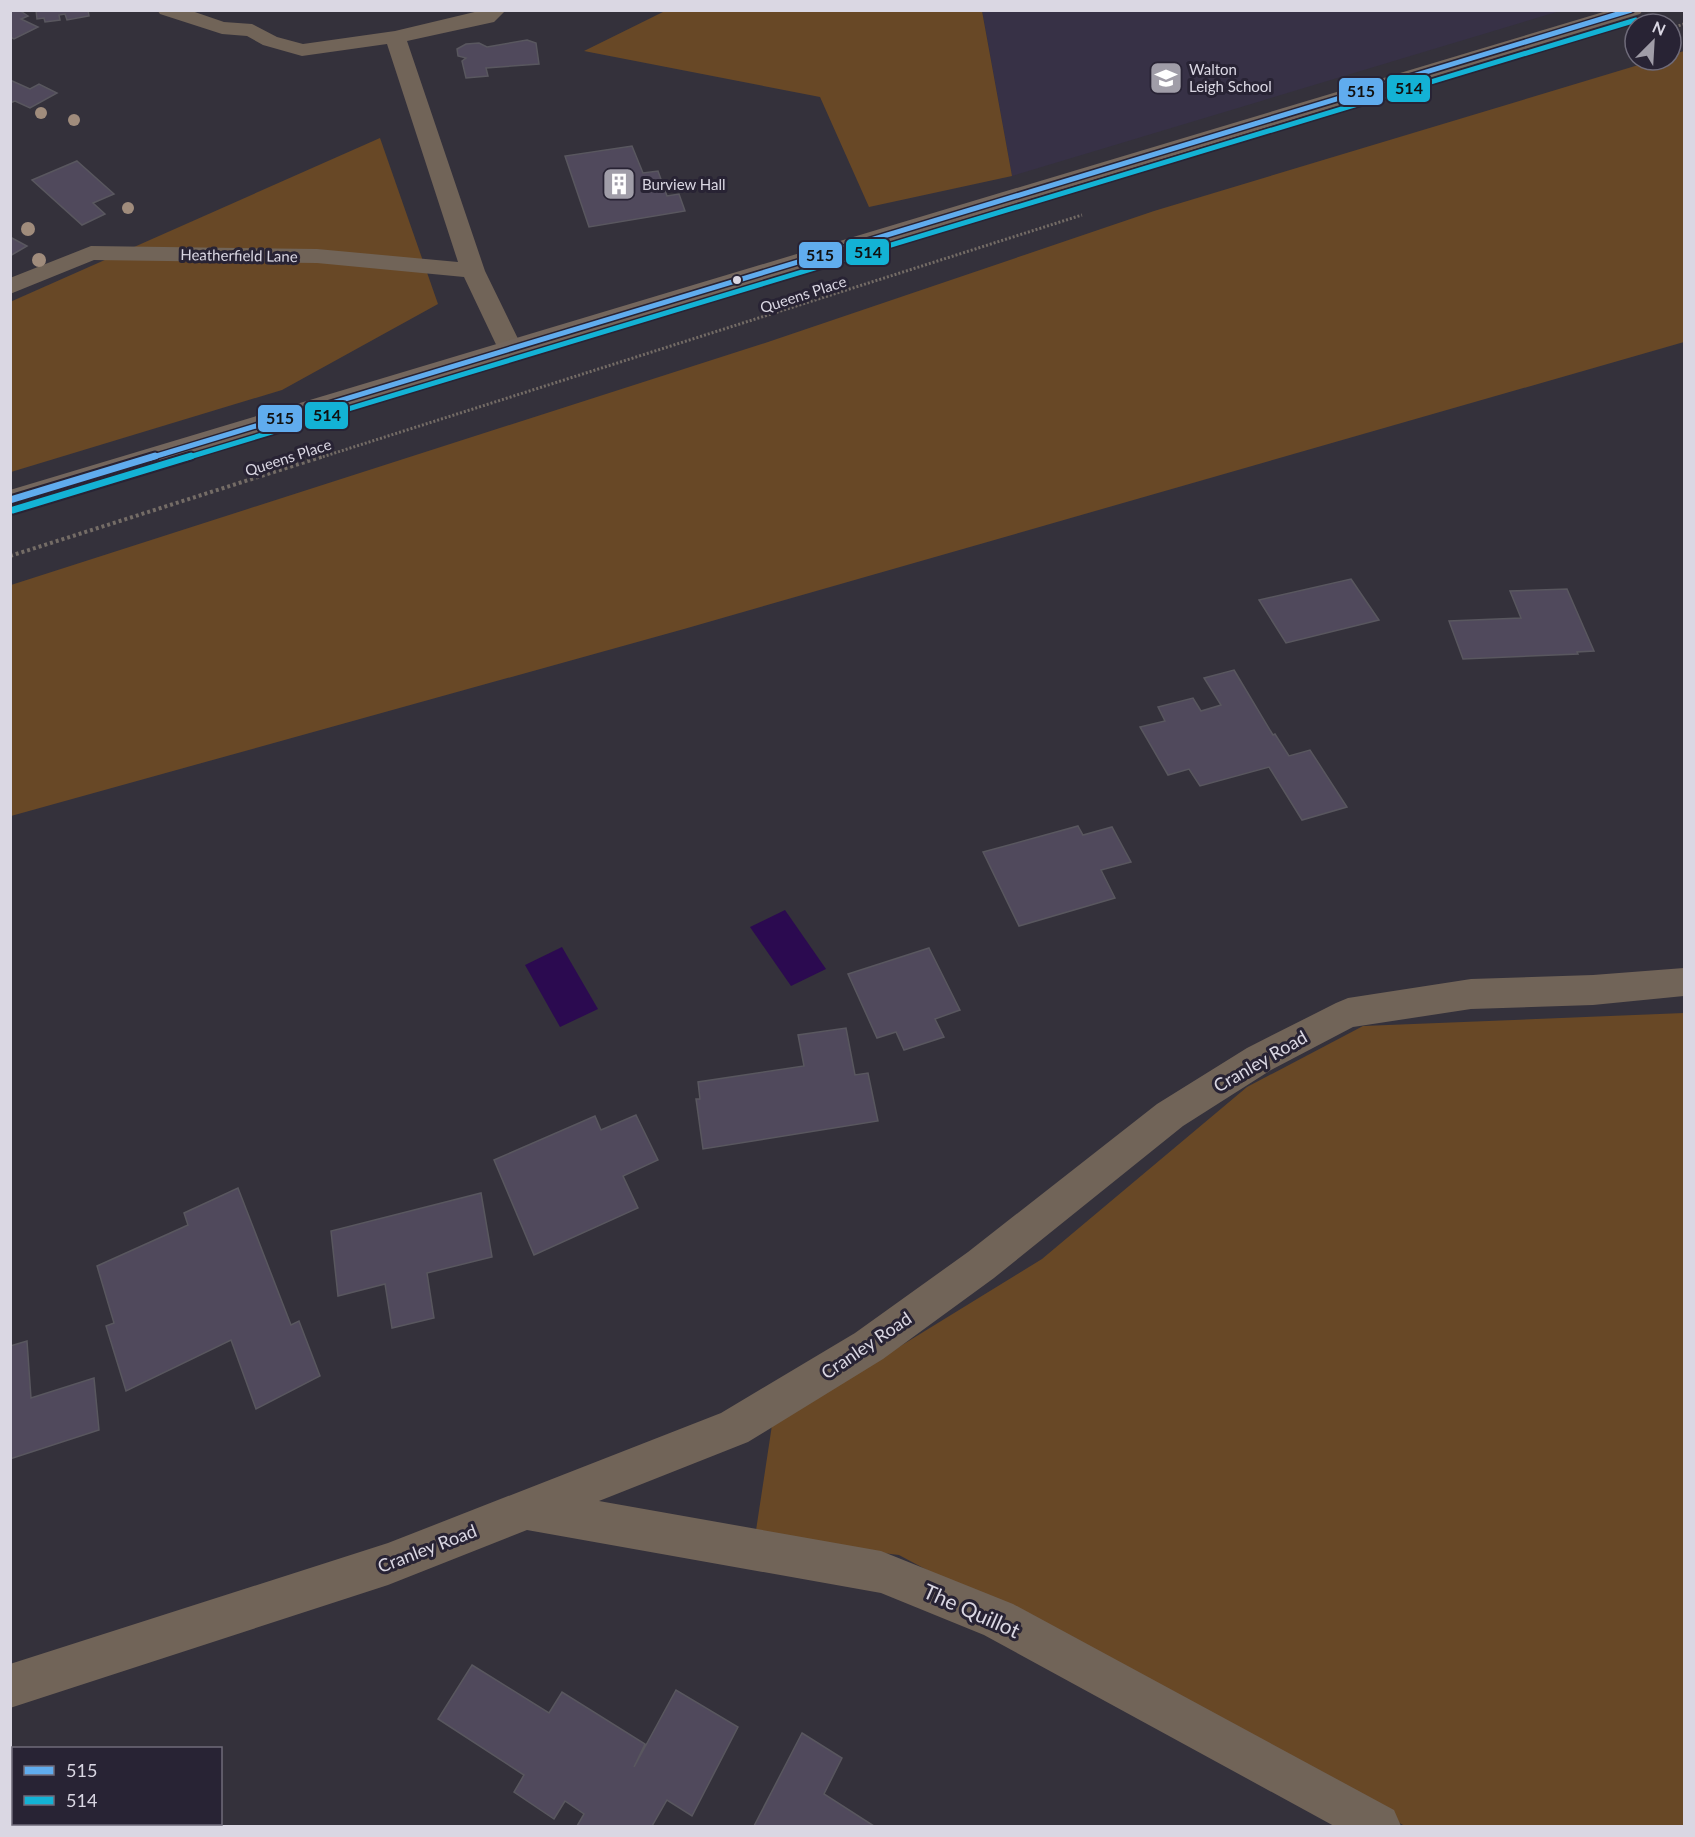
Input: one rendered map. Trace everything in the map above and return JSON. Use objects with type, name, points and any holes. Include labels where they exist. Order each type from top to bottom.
[{"type":"main road","points":[[10,500],[1633,10]]},
{"type":"street","points":[[167,10],[222,28],[252,30],[270,41],[302,50],[395,37],[487,18],[496,10]]},
{"type":"street","points":[[252,30],[266,10]]},
{"type":"street","points":[[395,37],[473,271],[510,349]]},
{"type":"street","name":"Heatherfield Lane","points":[[10,287],[91,253],[317,256],[473,271]]},
{"type":"street","name":"Cranley Road","points":[[10,1686],[388,1564],[734,1428],[888,1332],[1052,1210],[1170,1115],[1259,1059],[1348,1013],[1471,994],[1593,990],[1684,982]]},
{"type":"street","name":"The Quillot","points":[[525,1509],[881,1572],[998,1618],[1378,1827]]},
{"type":"path","name":"Queens Place","points":[[10,556],[1090,212]]},
{"type":"shaded area","points":[[667,10],[982,11],[1012,176],[869,207],[820,97],[584,51]]},
{"type":"shaded area","name":"Walton Leigh School","points":[[982,10],[1560,11],[1012,176]]},
{"type":"shaded area","points":[[1683,51],[1684,342],[684,629],[11,816],[11,585],[768,342],[1154,211],[1623,70],[1623,72],[1683,72]]},
{"type":"shaded area","points":[[380,138],[438,304],[282,390],[11,472],[10,302]]},
{"type":"shaded area","points":[[785,910],[826,969],[791,986],[750,927]]},
{"type":"shaded area","points":[[562,947],[598,1009],[560,1027],[525,965]]},
{"type":"shaded area","points":[[1684,1013],[1684,1826],[1405,1826],[899,1555],[755,1537],[772,1425],[1042,1259],[1247,1087],[1363,1026]]},
{"type":"building","points":[[10,10],[19,10],[28,16],[21,19],[38,27],[14,39],[10,37]]},
{"type":"building","points":[[36,10],[88,10],[89,16],[67,20],[65,14],[59,15],[60,20],[45,22],[44,18],[37,19]]},
{"type":"building","points":[[527,40],[536,43],[539,64],[486,68],[488,76],[466,78],[462,61],[466,58],[458,56],[457,49],[466,44],[479,43],[487,47]]},
{"type":"building","points":[[10,80],[30,89],[39,84],[57,93],[30,108],[15,101],[10,103]]},
{"type":"building","name":"Burview Hall","points":[[632,146],[643,173],[658,171],[667,196],[679,194],[685,211],[589,227],[565,156]]},
{"type":"building","points":[[77,161],[114,194],[93,203],[105,214],[82,225],[32,180]]},
{"type":"building","points":[[10,237],[27,246],[10,256]]},
{"type":"building","points":[[1351,579],[1379,620],[1286,643],[1259,600]]},
{"type":"building","points":[[1567,589],[1594,651],[1577,652],[1578,654],[1463,659],[1449,621],[1521,618],[1510,591]]},
{"type":"building","points":[[1234,670],[1273,735],[1275,734],[1289,756],[1310,750],[1347,807],[1302,820],[1269,767],[1200,786],[1189,769],[1168,775],[1140,727],[1165,721],[1158,707],[1193,698],[1201,711],[1221,705],[1204,678]]},
{"type":"building","points":[[1078,826],[1083,835],[1112,827],[1131,862],[1101,870],[1115,898],[1019,926],[983,852]]},
{"type":"building","points":[[929,948],[960,1010],[935,1019],[944,1037],[904,1050],[896,1032],[877,1038],[848,974]]},
{"type":"building","points":[[846,1028],[855,1075],[868,1073],[878,1121],[703,1149],[696,1099],[700,1099],[698,1082],[804,1066],[798,1035]]},
{"type":"building","points":[[636,1115],[658,1160],[623,1176],[638,1208],[534,1255],[494,1160],[595,1116],[601,1130]]},
{"type":"building","points":[[238,1188],[291,1325],[299,1321],[320,1376],[256,1409],[231,1340],[126,1391],[106,1326],[114,1323],[97,1266],[188,1225],[184,1213]]},
{"type":"building","points":[[481,1193],[492,1257],[427,1273],[434,1318],[392,1328],[385,1284],[338,1296],[331,1231]]},
{"type":"building","points":[[27,1341],[31,1398],[94,1378],[99,1430],[10,1459],[10,1346]]},
{"type":"building","points":[[472,1665],[549,1713],[562,1692],[645,1744],[634,1767],[676,1690],[738,1727],[692,1816],[667,1800],[652,1826],[577,1826],[584,1814],[565,1801],[554,1819],[514,1792],[524,1775],[438,1719]]},
{"type":"building","points":[[802,1733],[842,1758],[824,1794],[874,1826],[754,1826]]},
{"type":"transit line","name":"515","points":[[10,500],[1631,10]]},
{"type":"transit line","name":"514","points":[[13,510],[1623,24]]},
{"type":"place","name":"Walton Leigh School","points":[[1166,78]]},
{"type":"place","name":"Burview Hall","points":[[619,184]]}]
